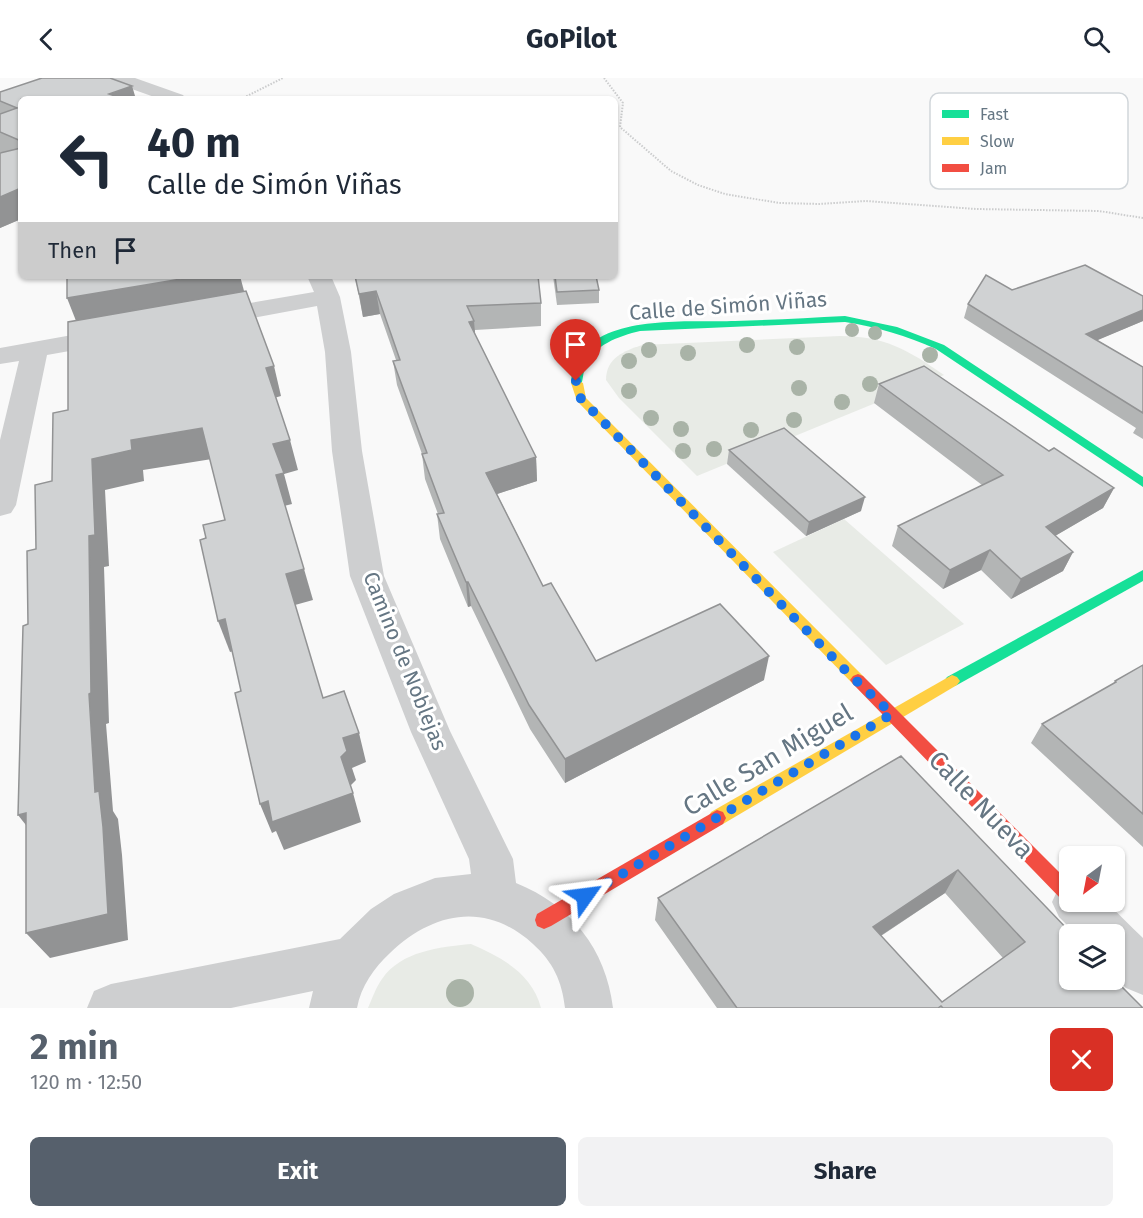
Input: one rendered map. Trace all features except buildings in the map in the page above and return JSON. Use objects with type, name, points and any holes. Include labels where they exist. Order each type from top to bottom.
[{"type":"street","points":[[118,78],[169,96]]},
{"type":"street","points":[[188,322],[324,286]]},
{"type":"street","name":"Camino de Noblejas","points":[[324,286],[338,352],[347,451],[368,576],[431,732],[491,859],[496,897]]},
{"type":"street","name":"Calle de Simón Viñas","points":[[892,714],[847,672],[581,399],[576,381],[578,367],[604,339],[659,327],[845,319],[876,321],[915,334],[940,347],[1143,483]]},
{"type":"street","points":[[0,356],[129,333]]},
{"type":"street","points":[[0,505],[35,350]]},
{"type":"street","name":"Calle San Miguel","points":[[544,920],[892,714],[1143,575]]},
{"type":"street","name":"Calle Nueva","points":[[892,714],[1059,885]]},
{"type":"street","points":[[333,1008],[352,960],[382,927],[417,905],[457,894],[496,897],[522,905],[544,920],[571,950],[588,988],[589,1008]]},
{"type":"street","points":[[1085,912],[1097,924]]},
{"type":"street","points":[[1125,953],[1143,971]]},
{"type":"street","points":[[111,1008],[352,960]]},
{"type":"path","points":[[247,96],[283,78]]},
{"type":"path","points":[[604,78],[623,99],[625,111],[620,127],[671,171],[698,185],[725,194],[778,203],[819,204],[866,201],[976,208],[1099,211],[1143,218]]},
{"type":"shaded area","points":[[840,336],[870,339],[895,346],[919,358],[944,375],[697,476],[619,398],[606,380],[609,366],[617,356],[642,345]]},
{"type":"shaded area","points":[[844,519],[964,624],[886,665],[773,552]]},
{"type":"shaded area","points":[[471,944],[504,961],[523,976],[537,996],[541,1008],[368,1008],[382,979],[400,962],[422,952]]},
{"type":"traffic: fast","points":[[577,383],[577,374],[583,359],[593,347],[614,335],[640,328],[667,325],[736,325],[845,319],[870,323],[894,329],[940,347],[1143,483]]},
{"type":"traffic: fast","points":[[952,681],[1143,575]]},
{"type":"traffic: slow","points":[[577,383],[581,399],[858,680]]},
{"type":"traffic: slow","points":[[717,818],[952,681]]},
{"type":"traffic: jam","points":[[858,680],[1059,885]]},
{"type":"traffic: jam","points":[[544,920],[717,818]]},
{"type":"route","points":[[576,381],[581,399],[847,672],[892,714],[585,896]]}]
